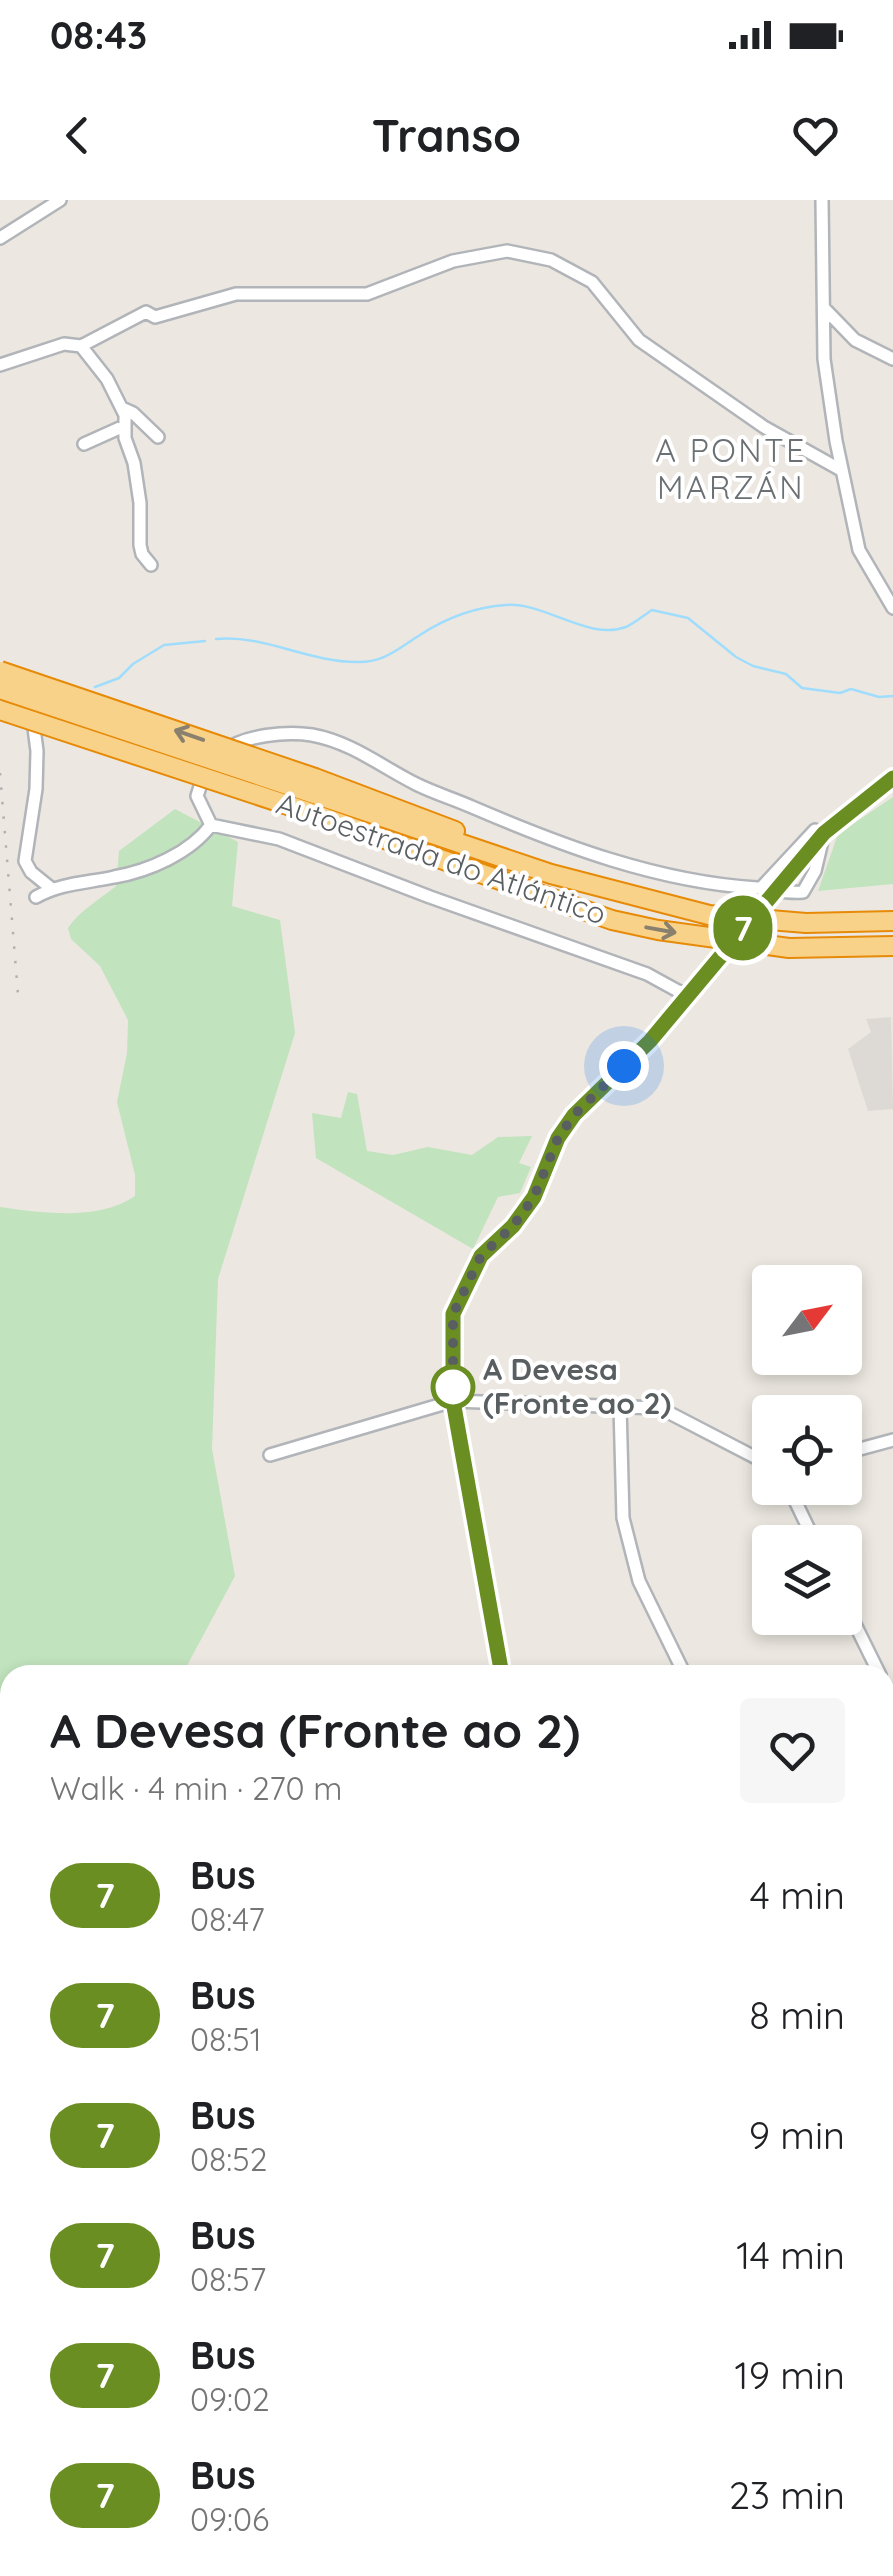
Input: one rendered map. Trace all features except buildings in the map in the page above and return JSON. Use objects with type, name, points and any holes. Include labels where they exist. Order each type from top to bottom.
[{"type":"highway","points":[[0,671],[309,793]]},
{"type":"highway","name":"Autoestrada do Atlántico","points":[[0,690],[551,874],[709,916],[806,923],[893,921]]},
{"type":"highway","name":"Autoestrada do Atlántico","points":[[0,710],[309,793],[612,920],[789,948],[893,946]]},
{"type":"street","points":[[0,238],[60,200]]},
{"type":"street","points":[[822,200],[824,359],[841,470],[860,550],[893,608]]},
{"type":"street","points":[[0,365],[64,344],[81,346],[146,312],[155,317],[236,294],[367,294],[453,262],[507,252],[551,260],[592,282],[639,340],[764,427],[841,470]]},
{"type":"street","points":[[824,308],[854,340],[893,359]]},
{"type":"street","points":[[81,346],[107,379],[122,408],[140,502],[140,545],[151,565]]},
{"type":"street","points":[[122,408],[133,413],[158,438]]},
{"type":"street","points":[[84,444],[124,426]]},
{"type":"street","points":[[0,697],[32,713],[38,751],[25,862],[31,872],[52,888]]},
{"type":"street","points":[[211,824],[197,796],[206,767],[235,742],[312,735],[366,754],[416,784],[589,852],[713,886],[802,892],[815,872],[824,833]]},
{"type":"street","points":[[500,1665],[453,1401],[453,1314],[481,1256],[513,1226],[534,1197],[558,1138],[574,1115],[650,1041],[824,833],[893,778]]},
{"type":"street","points":[[36,897],[52,888],[146,870],[200,840],[211,824]]},
{"type":"street","points":[[211,824],[279,839],[647,974],[678,991],[689,991]]},
{"type":"street","points":[[761,888],[815,830],[824,833]]},
{"type":"street","points":[[270,1456],[453,1401],[660,1408],[752,1456]]},
{"type":"street","points":[[620,1406],[623,1518],[639,1581],[681,1665]]},
{"type":"street","points":[[862,1449],[893,1440]]},
{"type":"street","points":[[860,1635],[875,1665]]},
{"type":"shaded area","points":[[891,1017],[893,1109],[868,1111],[848,1049],[871,1032],[866,1019]]},
{"type":"green space","points":[[893,797],[893,884],[818,891],[838,834]]},
{"type":"green space","points":[[175,809],[238,842],[232,906],[280,920],[295,1033],[218,1279],[212,1449],[235,1576],[187,1665],[0,1665],[0,1207],[52,1213],[88,1212],[121,1204],[135,1196],[135,1175],[117,1102],[127,1053],[128,1020],[100,966],[71,939],[68,928],[116,886],[119,851]]},
{"type":"green space","points":[[348,1092],[357,1094],[367,1151],[393,1155],[428,1147],[472,1155],[498,1137],[532,1136],[519,1163],[531,1167],[520,1193],[498,1197],[473,1249],[316,1158],[312,1113],[341,1118]]},
{"type":"waterway","points":[[216,639],[252,641],[322,658],[359,662],[384,657],[440,623],[483,608],[521,606],[612,630],[626,627],[652,610],[688,618],[736,657],[753,666],[786,674],[802,688],[840,693],[851,689],[879,697],[893,696]]},
{"type":"waterway","points":[[95,687],[119,678],[133,664],[164,645],[205,641]]},
{"type":"railway","points":[[0,773],[18,994]]},
{"type":"bus line","name":"7","points":[[500,1665],[453,1401],[453,1314],[481,1256],[513,1226],[534,1197],[558,1138],[574,1115],[650,1041],[824,833],[893,778]]},
{"type":"place","name":"A Devesa (Fronte ao 2)","points":[[453,1387]]},
{"type":"district","name":"A PONTE MARZÁN","points":[[731,470]]},
{"type":"route","points":[[453,1387],[453,1401],[453,1314],[481,1256],[513,1226],[534,1197],[558,1138],[574,1115],[624,1066]]}]
